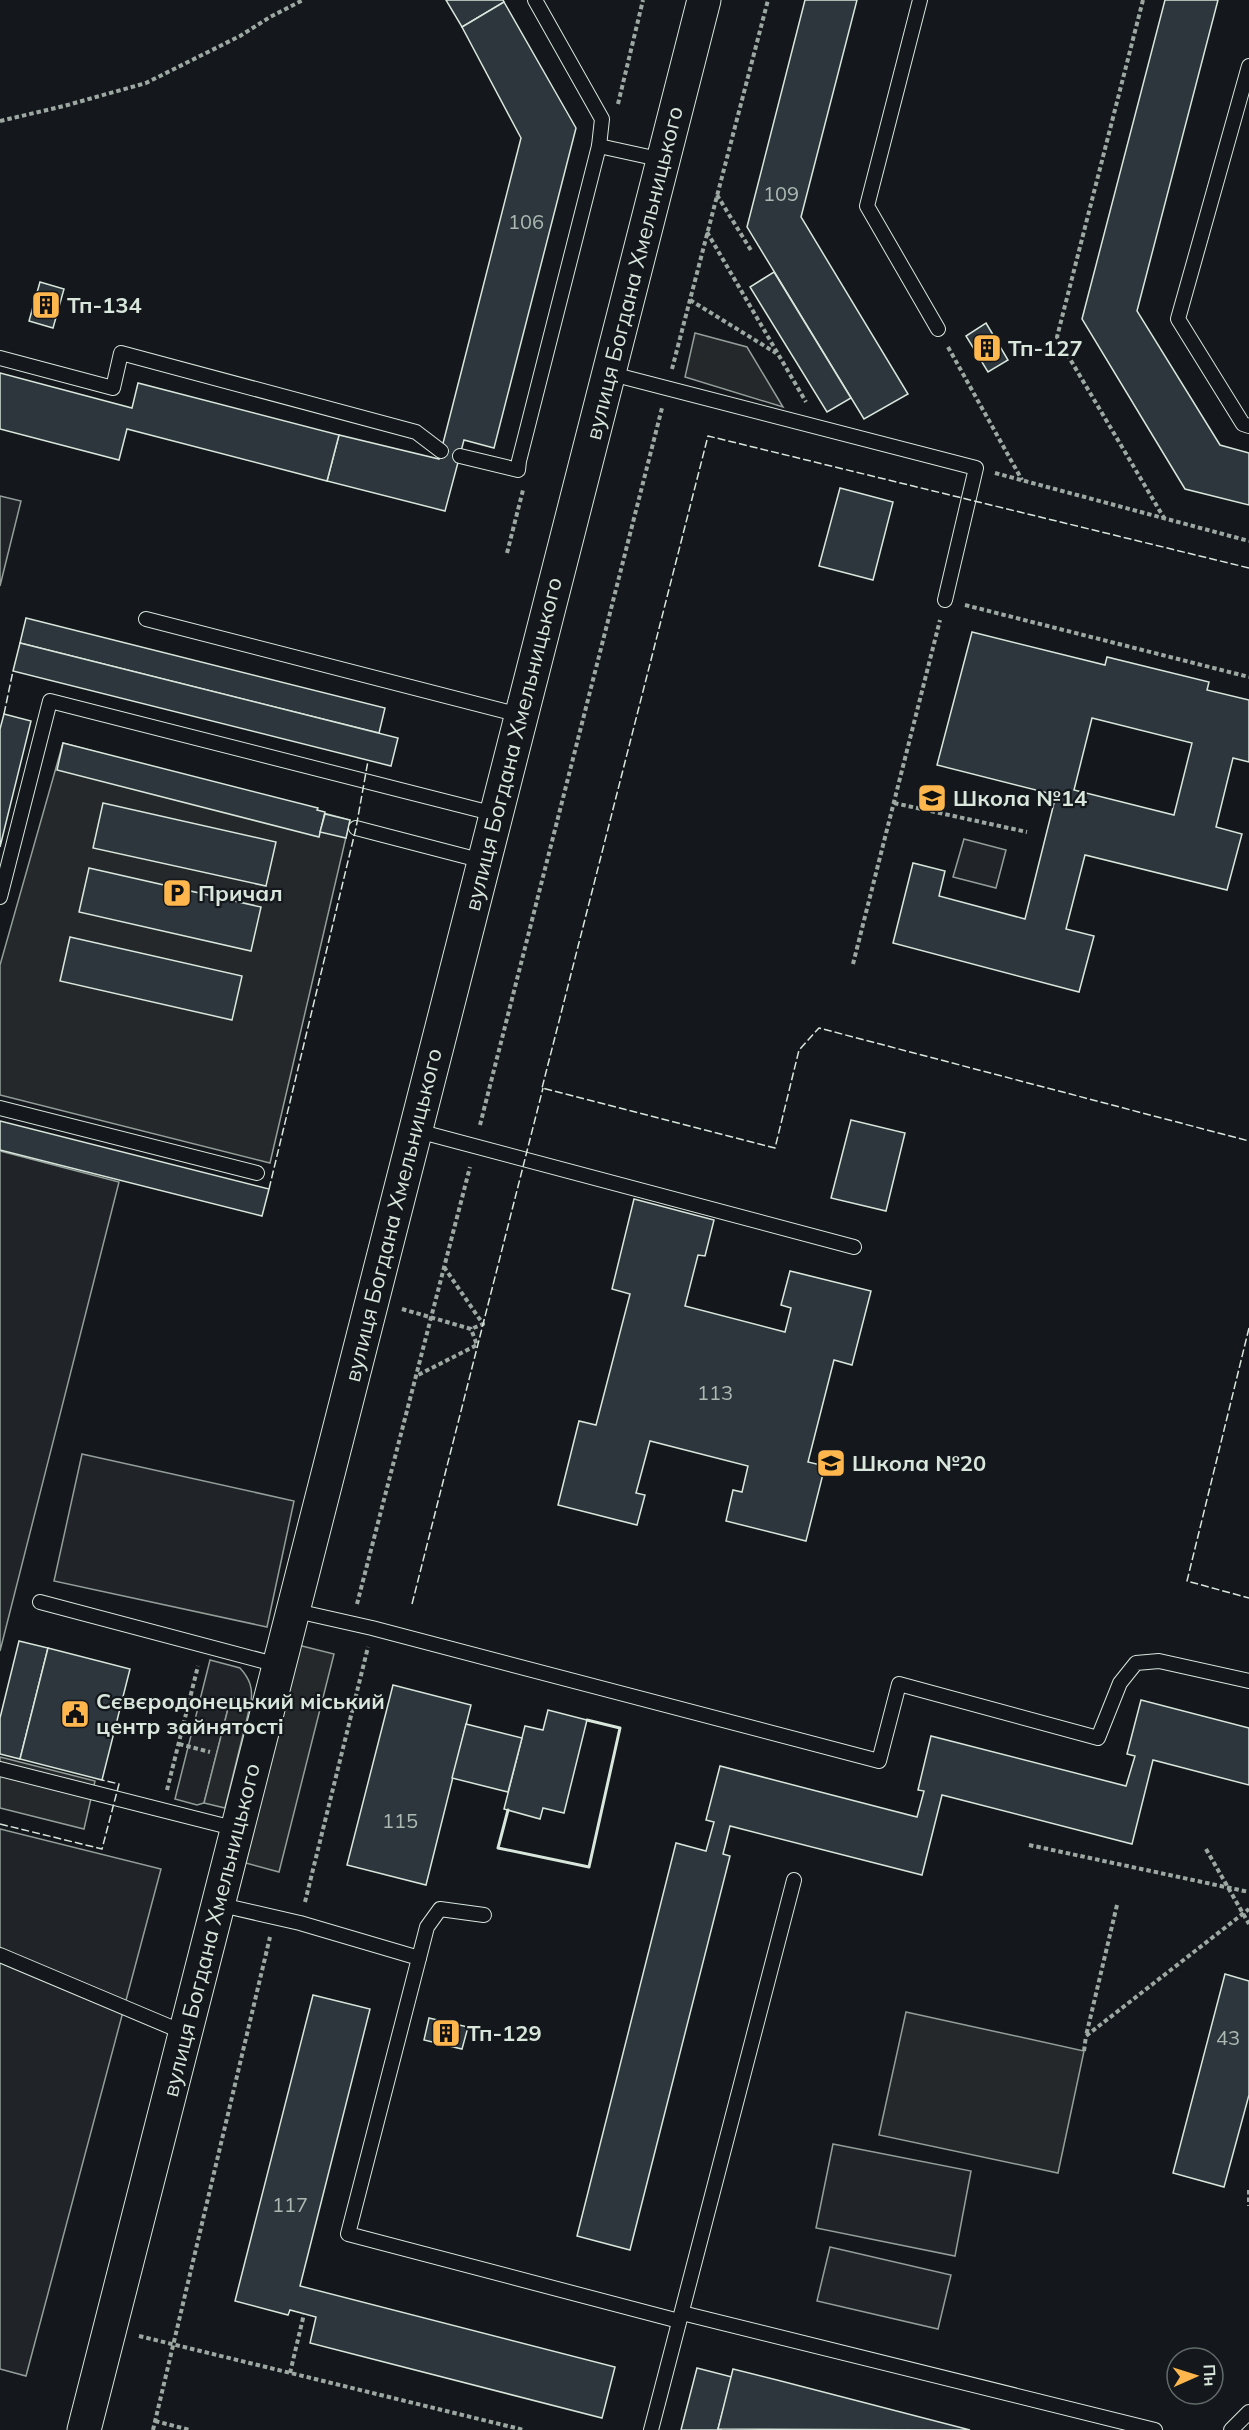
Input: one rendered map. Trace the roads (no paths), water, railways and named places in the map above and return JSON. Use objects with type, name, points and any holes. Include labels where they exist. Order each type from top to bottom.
[{"type":"street","name":"вулиця Богдана Хмельницького","points":[[84,2430],[704,0]]},
{"type":"lane","points":[[460,456],[518,470],[599,146],[602,120],[535,0]]},
{"type":"lane","points":[[920,0],[867,206],[938,329]]},
{"type":"lane","points":[[1249,66],[1178,319],[1243,424],[1249,426]]},
{"type":"lane","points":[[599,146],[663,160]]},
{"type":"lane","points":[[0,358],[112,388],[122,353],[416,432],[441,451]]},
{"type":"lane","points":[[608,373],[976,468],[945,600]]},
{"type":"lane","points":[[146,619],[520,715]]},
{"type":"lane","points":[[0,897],[50,701],[495,814]]},
{"type":"lane","points":[[356,828],[483,861]]},
{"type":"lane","points":[[0,1108],[257,1173]]},
{"type":"lane","points":[[414,1130],[854,1247]]},
{"type":"lane","points":[[40,1602],[278,1665]]},
{"type":"lane","points":[[292,1610],[372,1628],[879,1761],[898,1684],[1098,1738],[1120,1683],[1136,1663],[1159,1661],[1249,1681]]},
{"type":"lane","points":[[0,1769],[237,1829]]},
{"type":"lane","points":[[651,2430],[794,1880]]},
{"type":"lane","points":[[218,1904],[300,1923],[419,1958]]},
{"type":"lane","points":[[484,1915],[440,1909],[428,1927],[348,2234],[680,2317],[1155,2430]]},
{"type":"lane","points":[[0,1955],[184,2033]]},
{"type":"lane","points":[[1231,2430],[1249,2412]]},
{"type":"place","name":"Тп-134","points":[[46,305]]},
{"type":"place","name":"Тп-127","points":[[987,348]]},
{"type":"place","name":"Школа №14","points":[[932,798]]},
{"type":"place","name":"Причал","points":[[177,893]]},
{"type":"place","name":"Школа №20","points":[[831,1463]]},
{"type":"place","name":"Сєвєродонецький міський центр зайнятості","points":[[75,1714]]},
{"type":"place","name":"Тп-129","points":[[446,2033]]}]
